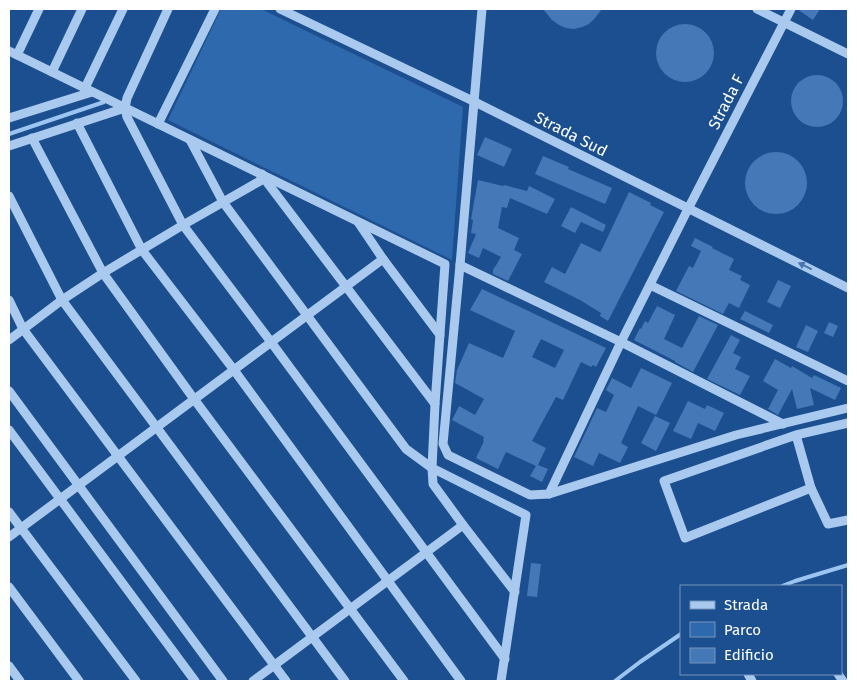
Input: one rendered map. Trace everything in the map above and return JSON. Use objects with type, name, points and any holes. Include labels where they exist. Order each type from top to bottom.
[{"type":"lane","points":[[39,9],[13,53],[445,264],[435,404],[433,484],[515,592]]},
{"type":"lane","points":[[52,72],[82,9]]},
{"type":"lane","points":[[9,118],[88,90],[123,9]]},
{"type":"lane","points":[[168,9],[126,98],[127,117],[183,224],[505,659]]},
{"type":"lane","points":[[158,124],[215,9]]},
{"type":"lane","name":"Strada Sud","points":[[280,9],[473,101],[848,288]]},
{"type":"lane","points":[[482,9],[443,444],[448,455],[530,495],[549,494],[736,435],[848,408]]},
{"type":"lane","points":[[757,9],[848,54]]},
{"type":"lane","name":"Strada F","points":[[549,494],[621,342],[791,9]]},
{"type":"lane","points":[[9,146],[126,108]]},
{"type":"lane","points":[[77,123],[142,250],[234,370],[462,681]]},
{"type":"lane","points":[[32,138],[102,273],[404,681]]},
{"type":"lane","points":[[190,140],[223,202],[406,448],[432,468],[526,515],[501,681]]},
{"type":"lane","points":[[9,340],[102,273],[183,224],[260,181],[262,174]]},
{"type":"lane","points":[[262,174],[435,404]]},
{"type":"lane","points":[[9,196],[62,300],[345,681]]},
{"type":"lane","points":[[358,222],[382,259],[440,335]]},
{"type":"lane","points":[[9,537],[382,259]]},
{"type":"lane","points":[[460,265],[621,342],[783,424]]},
{"type":"lane","points":[[650,285],[848,381]]},
{"type":"lane","points":[[9,300],[23,329],[286,681]]},
{"type":"lane","points":[[9,391],[76,487],[223,681]]},
{"type":"lane","points":[[811,488],[685,538],[664,480],[796,435],[848,423]]},
{"type":"lane","points":[[9,430],[62,497],[195,681]]},
{"type":"lane","points":[[796,435],[811,488],[828,524],[848,520]]},
{"type":"lane","points":[[9,512],[136,681]]},
{"type":"lane","points":[[253,681],[463,525]]},
{"type":"lane","points":[[9,587],[79,681]]},
{"type":"lane","points":[[9,666],[20,681]]},
{"type":"green space","points":[[221,9],[261,9],[463,107],[452,260],[168,120]]},
{"type":"building","points":[[543,9],[602,9],[589,24],[574,29],[559,25]]},
{"type":"building","points":[[797,9],[820,9],[813,20]]},
{"type":"building","points":[[679,24],[691,24],[706,32],[714,47],[714,59],[706,74],[691,82],[679,82],[664,74],[656,59],[656,47],[664,32]]},
{"type":"building","points":[[812,75],[822,75],[836,82],[843,96],[843,106],[836,120],[822,127],[812,127],[802,123],[795,116],[791,106],[791,96],[795,86],[802,79]]},
{"type":"building","points":[[485,137],[512,149],[504,167],[477,155]]},
{"type":"building","points":[[770,152],[782,152],[798,161],[805,171],[807,183],[805,195],[798,205],[782,214],[770,214],[759,209],[750,200],[745,189],[745,177],[750,166],[759,157]]},
{"type":"building","points":[[543,156],[612,188],[605,204],[535,174]]},
{"type":"building","points":[[478,180],[527,191],[529,186],[555,199],[547,214],[510,198],[507,208],[502,207],[498,228],[519,238],[514,250],[522,254],[508,281],[493,274],[493,270],[501,257],[483,248],[479,258],[468,253],[476,234],[471,233],[473,220],[471,219]]},
{"type":"building","points":[[629,192],[664,212],[608,321],[600,316],[601,313],[580,300],[544,282],[552,267],[565,274],[581,243],[601,251]]},
{"type":"building","points":[[571,207],[606,225],[603,232],[581,222],[575,233],[561,226]]},
{"type":"building","points":[[695,238],[734,259],[729,270],[742,276],[740,280],[750,285],[739,308],[729,303],[723,314],[676,291],[689,266],[693,268],[701,251],[691,246]]},
{"type":"building","points":[[778,280],[791,286],[780,308],[767,302]]},
{"type":"building","points":[[482,289],[606,348],[596,367],[593,365],[591,367],[581,362],[563,400],[556,397],[532,441],[546,448],[538,465],[548,469],[542,482],[530,476],[536,466],[506,452],[498,469],[476,458],[484,437],[452,420],[459,406],[475,415],[484,399],[455,383],[457,370],[469,343],[503,358],[515,331],[470,310]],"holes":[[[541,339],[564,350],[555,368],[532,357]]]},
{"type":"building","points":[[657,306],[675,315],[664,339],[682,348],[699,316],[718,325],[693,372],[634,340],[645,321],[648,323]]},
{"type":"building","points":[[745,311],[773,325],[769,333],[740,319]]},
{"type":"building","points":[[829,322],[838,326],[833,337],[824,333]]},
{"type":"building","points":[[806,325],[818,331],[808,352],[796,347]]},
{"type":"building","points":[[731,335],[740,340],[733,353],[741,357],[735,369],[750,376],[740,395],[707,379]]},
{"type":"building","points":[[775,359],[791,368],[792,366],[812,378],[814,375],[841,388],[835,400],[810,388],[814,405],[797,409],[792,389],[778,415],[768,409],[778,390],[763,381]]},
{"type":"building","points":[[641,368],[672,383],[656,415],[638,406],[621,443],[628,447],[620,463],[599,453],[593,466],[574,457],[597,408],[606,412],[614,395],[606,390],[612,378],[631,388]]},
{"type":"building","points":[[688,401],[705,409],[707,405],[724,413],[715,431],[698,423],[691,439],[673,431]]},
{"type":"building","points":[[655,416],[670,423],[656,451],[641,443]]},
{"type":"building","points":[[531,563],[541,564],[537,597],[527,596]]},
{"type":"waterway","points":[[9,134],[104,102]]},
{"type":"waterway","points":[[785,585],[848,565]]},
{"type":"waterway","points":[[615,681],[680,635]]}]
